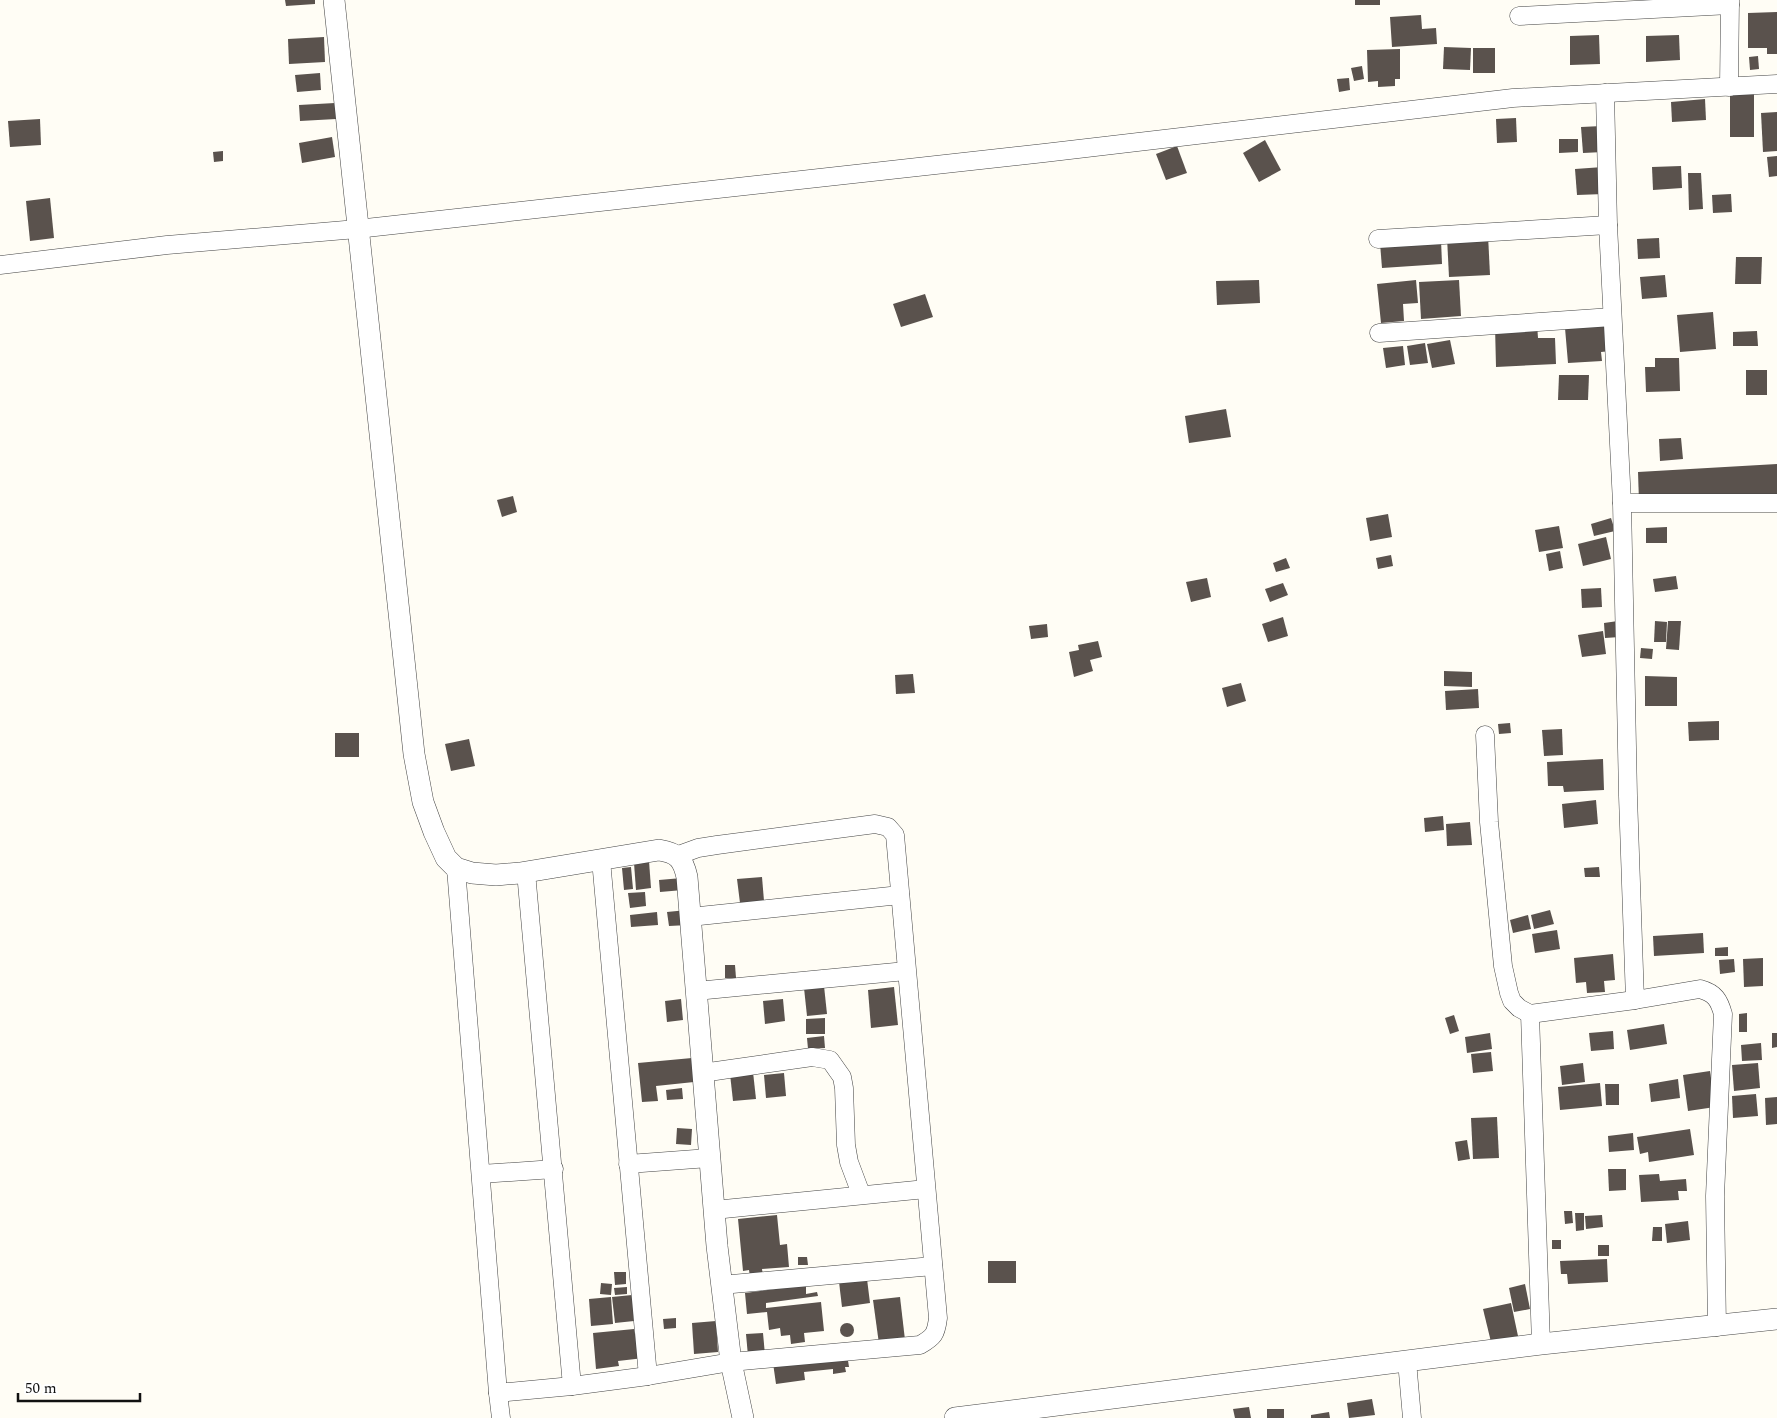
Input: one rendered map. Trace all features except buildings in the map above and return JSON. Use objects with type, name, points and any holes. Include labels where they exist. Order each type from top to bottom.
[{"type":"street","points":[[334,0],[414,754],[423,802],[446,858],[456,868],[472,873],[496,875],[526,872],[659,850],[672,852],[683,862],[690,917],[721,1285],[731,1362],[743,1418]]},
{"type":"street","points":[[1519,16],[1730,2],[1729,87]]},
{"type":"street","points":[[0,265],[167,245],[357,229],[1034,154],[1514,98],[1777,84]]},
{"type":"street","points":[[1606,93],[1608,225],[1622,503],[1628,796],[1635,1000]]},
{"type":"street","points":[[1378,239],[1608,225]]},
{"type":"street","points":[[1379,333],[1612,317]]},
{"type":"street","points":[[1622,503],[1777,502]]},
{"type":"street","points":[[1484,735],[1489,822],[1502,966],[1512,1001],[1519,1008],[1530,1014],[1700,989],[1709,991],[1716,996],[1720,1004],[1723,1014],[1715,1196],[1717,1326]]},
{"type":"street","points":[[498,1393],[648,1376],[731,1362],[920,1345],[930,1339],[936,1332],[938,1318],[895,835],[888,827],[875,824],[698,848],[676,856]]},
{"type":"street","points":[[600,860],[648,1376]]},
{"type":"street","points":[[456,868],[501,1418]]},
{"type":"street","points":[[526,872],[572,1386]]},
{"type":"street","points":[[690,917],[900,896]]},
{"type":"street","points":[[696,991],[906,971]]},
{"type":"street","points":[[1530,1014],[1541,1344]]},
{"type":"street","points":[[702,1074],[812,1057],[830,1060],[842,1077],[846,1145],[849,1162],[861,1194]]},
{"type":"street","points":[[628,1164],[709,1158]]},
{"type":"street","points":[[481,1174],[554,1169]]},
{"type":"street","points":[[714,1210],[926,1189]]},
{"type":"street","points":[[721,1285],[932,1266]]},
{"type":"street","points":[[955,1418],[1541,1344],[1777,1319]]},
{"type":"street","points":[[1407,1361],[1412,1418]]}]
